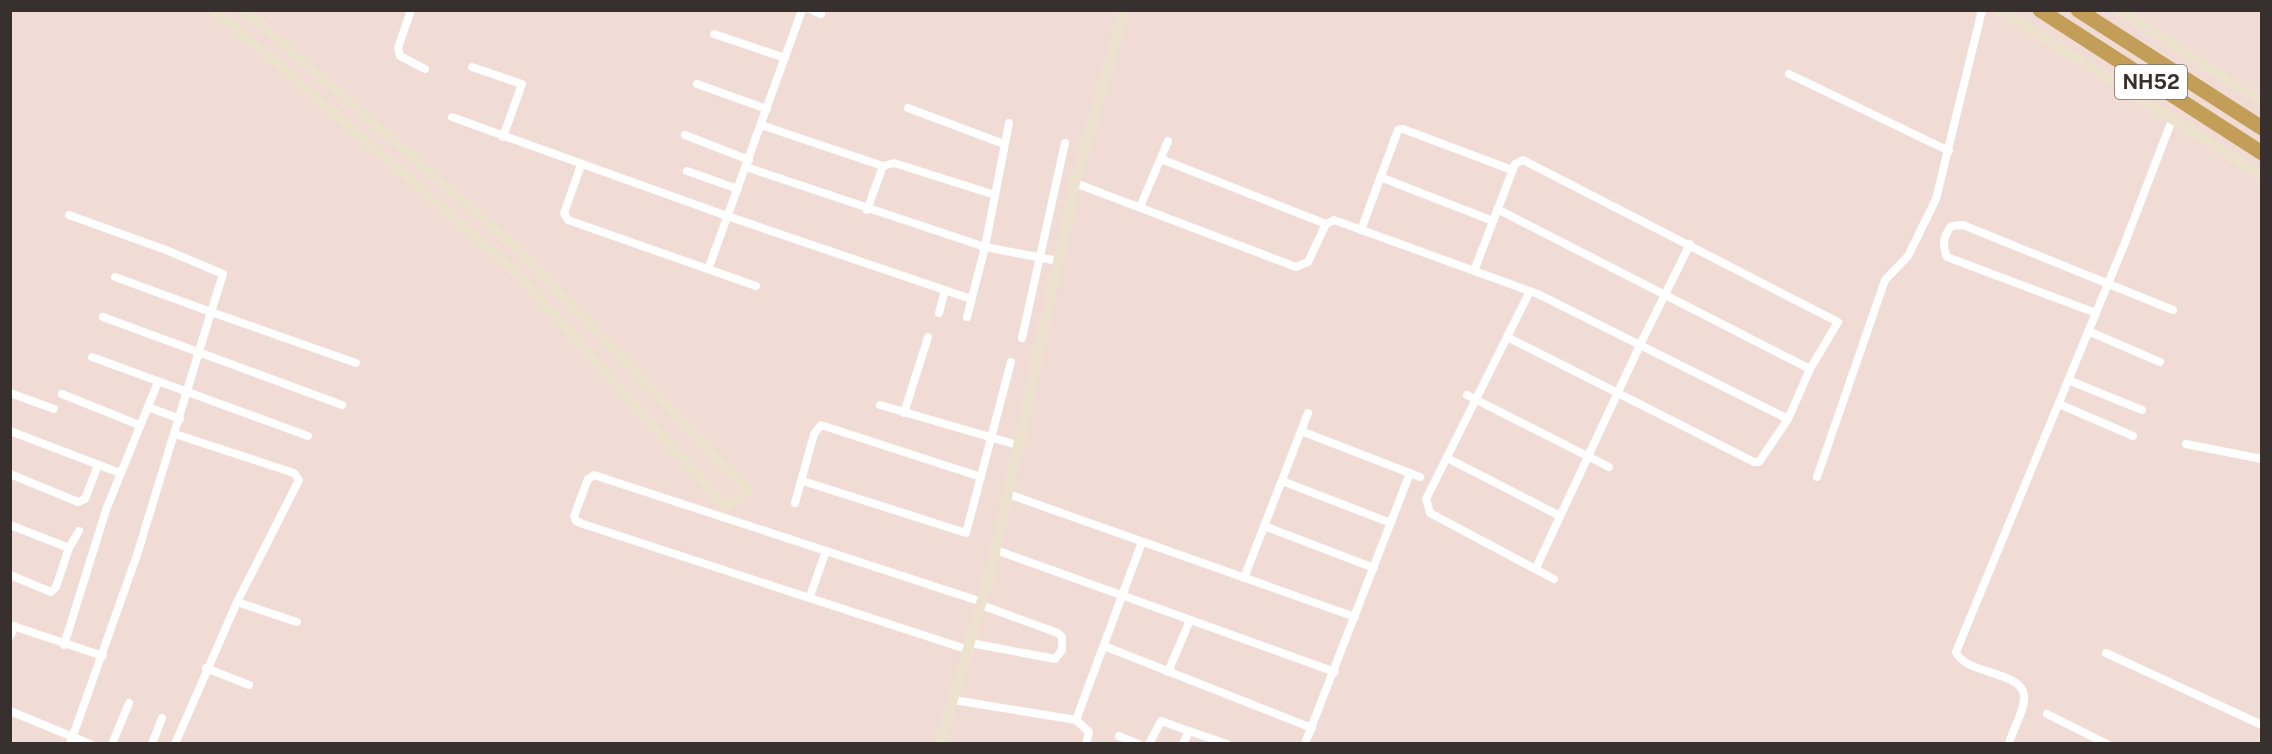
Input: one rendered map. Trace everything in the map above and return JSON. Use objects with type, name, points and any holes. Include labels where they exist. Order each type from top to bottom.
[{"type":"highway","name":"NH52","points":[[2040,10],[2262,153]]},
{"type":"highway","name":"NH52","points":[[2078,10],[2262,128]]},
{"type":"street","points":[[215,10],[518,274],[726,508],[747,490],[518,249],[244,10]]},
{"type":"street","points":[[411,10],[398,48],[400,56],[425,69]]},
{"type":"street","points":[[709,267],[802,10]]},
{"type":"street","points":[[812,10],[821,14]]},
{"type":"street","points":[[941,743],[996,550],[1075,183],[1124,10]]},
{"type":"street","points":[[1817,477],[1885,280],[1912,249],[1936,200],[1982,10]]},
{"type":"street","points":[[2000,10],[2262,176]]},
{"type":"street","points":[[2120,10],[2262,102]]},
{"type":"street","points":[[714,34],[786,58]]},
{"type":"street","points":[[472,67],[522,84],[502,137]]},
{"type":"street","points":[[1789,74],[1949,151]]},
{"type":"street","points":[[697,84],[767,110]]},
{"type":"street","points":[[908,108],[1004,144]]},
{"type":"street","points":[[452,117],[581,165],[971,299]]},
{"type":"street","points":[[2009,744],[2024,700],[2022,690],[2014,682],[1964,662],[1956,652],[2096,313],[2172,120]]},
{"type":"street","points":[[968,317],[985,248],[1009,123]]},
{"type":"street","points":[[761,125],[883,166],[894,163],[994,195]]},
{"type":"street","points":[[1361,230],[1398,130],[1403,129],[1512,170]]},
{"type":"street","points":[[685,135],[747,163],[867,210],[985,248],[1058,261]]},
{"type":"street","points":[[1140,207],[1168,141]]},
{"type":"street","points":[[1022,338],[1038,257],[1065,143]]},
{"type":"street","points":[[1161,159],[1326,224]]},
{"type":"street","points":[[1474,271],[1512,170],[1518,160],[1523,160],[1838,322],[1810,369],[1788,419],[1761,460],[1754,462],[1507,337]]},
{"type":"street","points":[[581,165],[564,213],[568,220],[709,267],[756,286]]},
{"type":"street","points":[[867,210],[883,166]]},
{"type":"street","points":[[687,171],[738,189]]},
{"type":"street","points":[[1380,177],[1493,221]]},
{"type":"street","points":[[1075,183],[1296,267],[1302,266],[1313,255],[1326,224],[1334,220],[1530,291],[1788,419]]},
{"type":"street","points":[[1497,209],[1810,369]]},
{"type":"street","points":[[69,215],[221,272],[223,278],[103,656],[72,740]]},
{"type":"street","points":[[2096,313],[1947,257],[1943,246],[1944,237],[1951,226],[1963,225],[2173,310]]},
{"type":"street","points":[[1536,568],[1640,345],[1690,244]]},
{"type":"street","points":[[115,277],[356,363]]},
{"type":"street","points":[[939,313],[945,290]]},
{"type":"street","points":[[1530,291],[1426,499],[1430,513],[1554,579]]},
{"type":"street","points":[[103,317],[342,405]]},
{"type":"street","points":[[2088,331],[2160,362]]},
{"type":"street","points":[[904,413],[928,337]]},
{"type":"street","points":[[92,357],[308,436]]},
{"type":"street","points":[[802,481],[966,533],[1011,362]]},
{"type":"street","points":[[2068,380],[2142,410]]},
{"type":"street","points":[[64,645],[120,473],[158,382]]},
{"type":"street","points":[[10,393],[54,410]]},
{"type":"street","points":[[62,394],[139,425]]},
{"type":"street","points":[[1467,394],[1609,467]]},
{"type":"street","points":[[2059,404],[2133,436]]},
{"type":"street","points":[[880,405],[1017,445]]},
{"type":"street","points":[[148,407],[180,418]]},
{"type":"street","points":[[1244,578],[1308,413]]},
{"type":"street","points":[[795,503],[814,434],[821,425],[981,477]]},
{"type":"street","points":[[10,431],[120,473]]},
{"type":"street","points":[[1301,431],[1420,477]]},
{"type":"street","points":[[175,434],[298,476],[297,487],[237,602],[206,668],[175,744]]},
{"type":"street","points":[[2186,444],[2262,459]]},
{"type":"street","points":[[1447,458],[1560,516]]},
{"type":"street","points":[[10,474],[78,502],[86,499],[98,465]]},
{"type":"street","points":[[1306,741],[1335,672],[1410,473]]},
{"type":"street","points":[[594,475],[981,604],[1058,633],[1062,637],[1062,650],[1055,658],[970,646],[583,524],[576,521],[574,516],[588,479],[594,475]]},
{"type":"street","points":[[1282,481],[1391,523]]},
{"type":"street","points":[[1008,494],[1355,617]]},
{"type":"street","points":[[10,525],[69,548]]},
{"type":"street","points":[[1264,526],[1374,568]]},
{"type":"street","points":[[10,575],[51,592],[56,587],[69,548],[79,531]]},
{"type":"street","points":[[1076,720],[1104,646],[1120,595],[1142,542]]},
{"type":"street","points":[[996,550],[1335,672]]},
{"type":"street","points":[[810,596],[826,551]]},
{"type":"street","points":[[237,602],[297,622]]},
{"type":"street","points":[[1168,672],[1190,620]]},
{"type":"street","points":[[10,636],[13,626],[64,645],[103,656]]},
{"type":"street","points":[[1104,646],[1312,728]]},
{"type":"street","points":[[2106,653],[2262,725]]},
{"type":"street","points":[[206,668],[249,685]]},
{"type":"street","points":[[954,700],[1076,720],[1089,732],[1086,744]]},
{"type":"street","points":[[112,744],[129,703]]},
{"type":"street","points":[[10,711],[72,740],[90,744]]},
{"type":"street","points":[[2046,714],[2107,744]]},
{"type":"street","points":[[152,744],[162,718]]},
{"type":"street","points":[[1149,744],[1161,721],[1227,744]]},
{"type":"street","points":[[1183,744],[1189,731]]},
{"type":"street","points":[[1119,736],[1138,744]]}]
